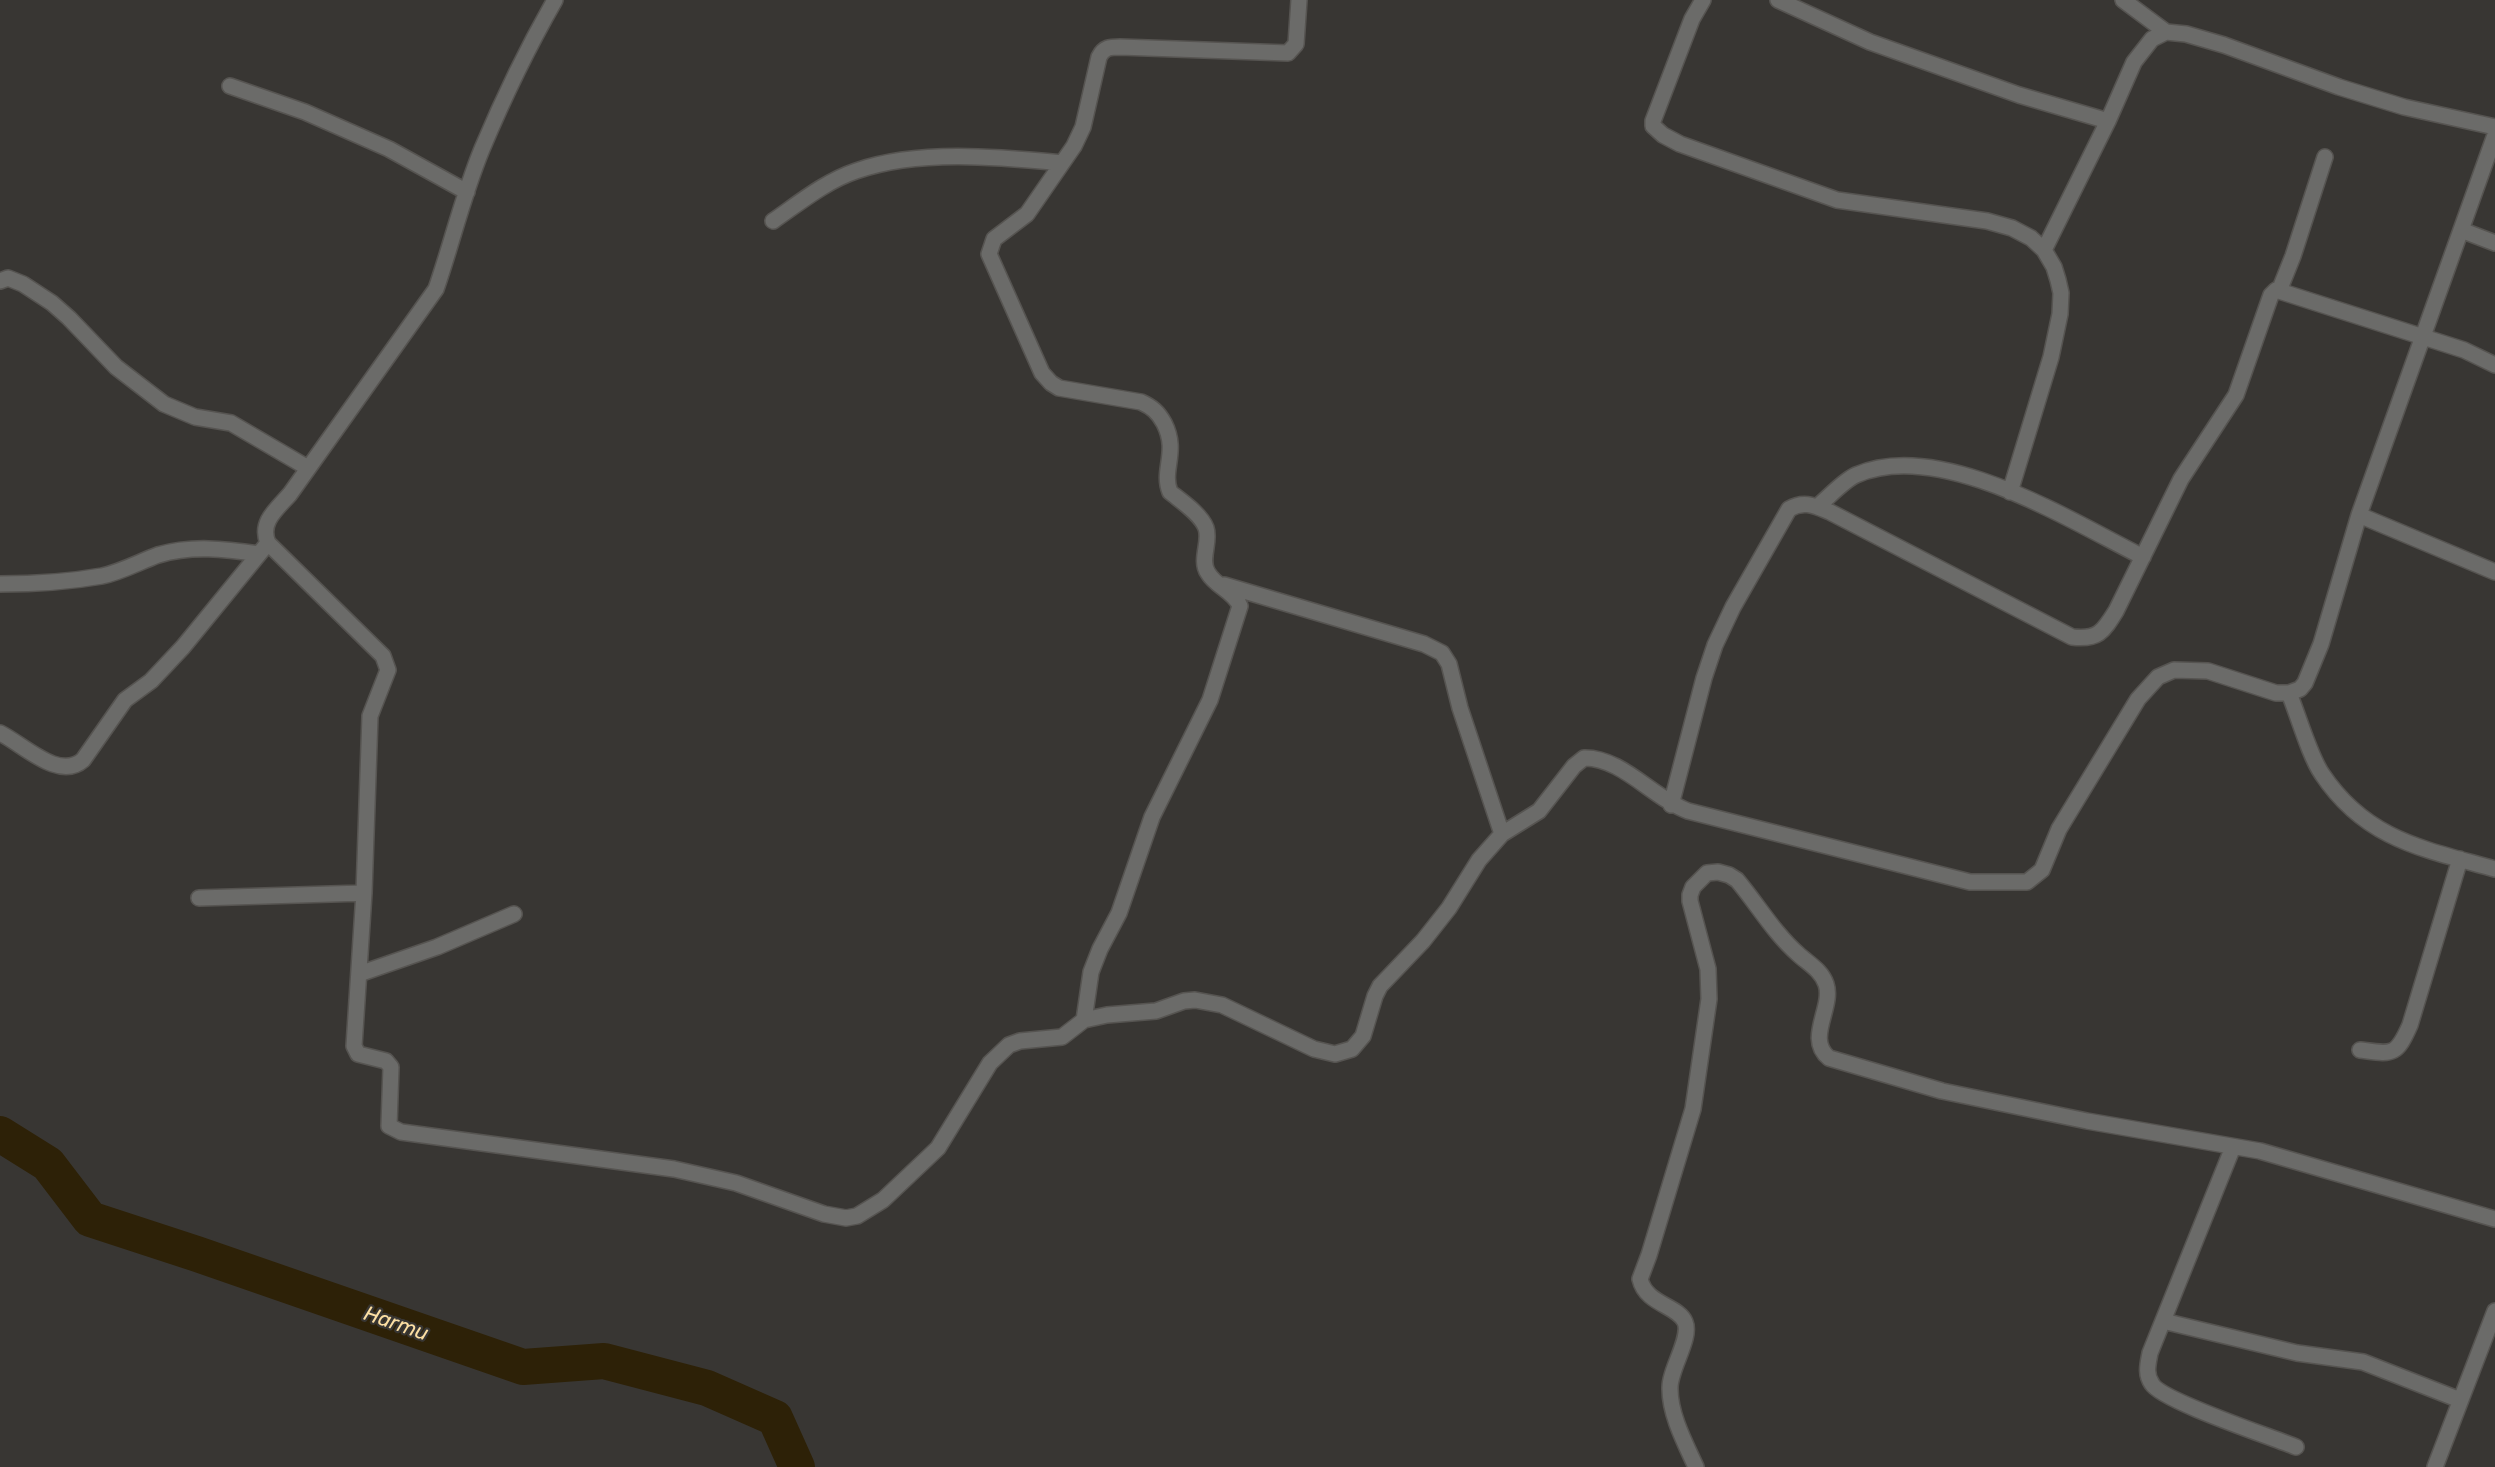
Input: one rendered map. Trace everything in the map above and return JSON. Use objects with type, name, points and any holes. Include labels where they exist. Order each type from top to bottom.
[{"type":"street","points":[[0,733],[60,768],[77,766],[125,700],[151,681],[183,647],[264,548],[265,531],[270,516],[290,494],[431,298],[482,150],[538,29],[555,0]]},
{"type":"street","points":[[1084,1020],[1091,972],[1119,913],[1152,817],[1210,700],[1240,606],[1209,576],[1204,565],[1208,534],[1206,526],[1170,492],[1168,485],[1172,444],[1160,415],[1152,407],[1141,402],[1059,388],[1051,383],[1042,373],[989,254],[994,239],[1027,214],[1062,163],[1083,127],[1099,57],[1106,48],[1288,53],[1296,44],[1299,0]]},
{"type":"street","points":[[1703,0],[1692,19],[1653,122],[1655,129],[1663,135],[1680,144],[1837,200],[1987,221],[2012,228],[2031,238],[2044,250],[2054,267],[2058,280],[2061,293],[2060,314],[2051,357],[2010,492]]},
{"type":"street","points":[[1778,0],[1870,42],[2019,95],[2108,121]]},
{"type":"street","points":[[2123,0],[2166,32],[2186,34],[2224,45],[2340,87],[2404,107],[2495,128]]},
{"type":"street","points":[[2044,250],[2108,121],[2134,62],[2152,39],[2166,32]]},
{"type":"street","points":[[230,86],[305,112],[389,149],[467,192]]},
{"type":"street","points":[[0,584],[102,576],[159,555],[184,550],[264,548],[382,656],[388,670],[370,716],[364,893],[355,1050],[358,1054],[386,1061],[391,1067],[389,1126],[391,1128],[426,1136],[674,1169],[736,1183],[824,1214],[846,1218],[866,1212],[883,1200],[938,1148],[990,1063],[1009,1045],[1020,1041],[1062,1036],[1084,1020],[1107,1015],[1156,1011],[1184,1001],[1204,1001],[1228,1008],[1314,1049],[1335,1054],[1352,1049],[1364,1036],[1380,986],[1423,941],[1449,908],[1479,860],[1502,834],[1539,812],[1574,766],[1584,758],[1610,764],[1671,805],[1688,811],[1970,882],[2027,882],[2042,870],[2059,829],[2138,699],[2157,677],[2174,670],[2208,671],[2276,693],[2289,693],[2300,689],[2310,674],[2359,515],[2495,135]]},
{"type":"street","points":[[773,221],[814,193],[856,171],[903,160],[996,156],[1062,163]]},
{"type":"street","points":[[2279,291],[2293,256],[2325,157]]},
{"type":"street","points":[[2461,230],[2495,243]]},
{"type":"street","points":[[0,281],[8,278],[37,292],[69,318],[116,367],[164,404],[195,417],[231,423],[308,468]]},
{"type":"street","points":[[1671,805],[1704,678],[1715,645],[1733,607],[1789,509],[1803,503],[1818,507],[2072,637],[2086,639],[2097,636],[2106,627],[2181,479],[2236,395],[2271,295],[2276,290],[2464,350],[2495,365]]},
{"type":"street","points":[[1818,507],[1855,475],[1880,468],[1935,467],[1978,479],[2010,492],[2143,557]]},
{"type":"street","points":[[2359,515],[2495,572]]},
{"type":"street","points":[[1217,583],[1424,644],[1442,653],[1449,664],[1460,708],[1502,834]]},
{"type":"street","points":[[2289,693],[2321,773],[2349,808],[2378,830],[2420,848],[2495,870]]},
{"type":"street","points":[[2360,1050],[2384,1053],[2397,1049],[2402,1044],[2410,1025],[2460,859]]},
{"type":"street","points":[[1696,1467],[1676,1417],[1670,1388],[1671,1374],[1686,1333],[1685,1322],[1682,1317],[1650,1297],[1640,1279],[1693,1109],[1709,999],[1708,969],[1690,901],[1693,887],[1707,873],[1718,872],[1737,880],[1780,936],[1823,976],[1827,990],[1819,1043],[1823,1053],[1829,1058],[1942,1091],[2087,1121],[2260,1151],[2495,1219]]},
{"type":"street","points":[[199,898],[364,893]]},
{"type":"street","points":[[359,974],[437,947],[514,914]]},
{"type":"street","points":[[2233,1146],[2150,1353],[2148,1376],[2153,1386],[2172,1399],[2296,1447]]},
{"type":"street","points":[[2435,1467],[2460,1400],[2488,1350],[2495,1311]]},
{"type":"street","points":[[2163,1321],[2297,1353],[2363,1362],[2460,1400]]},
{"type":"waterway","name":"Harmu","points":[[0,1134],[48,1164],[90,1219],[523,1367],[604,1361],[707,1388],[775,1418],[797,1467]]}]
